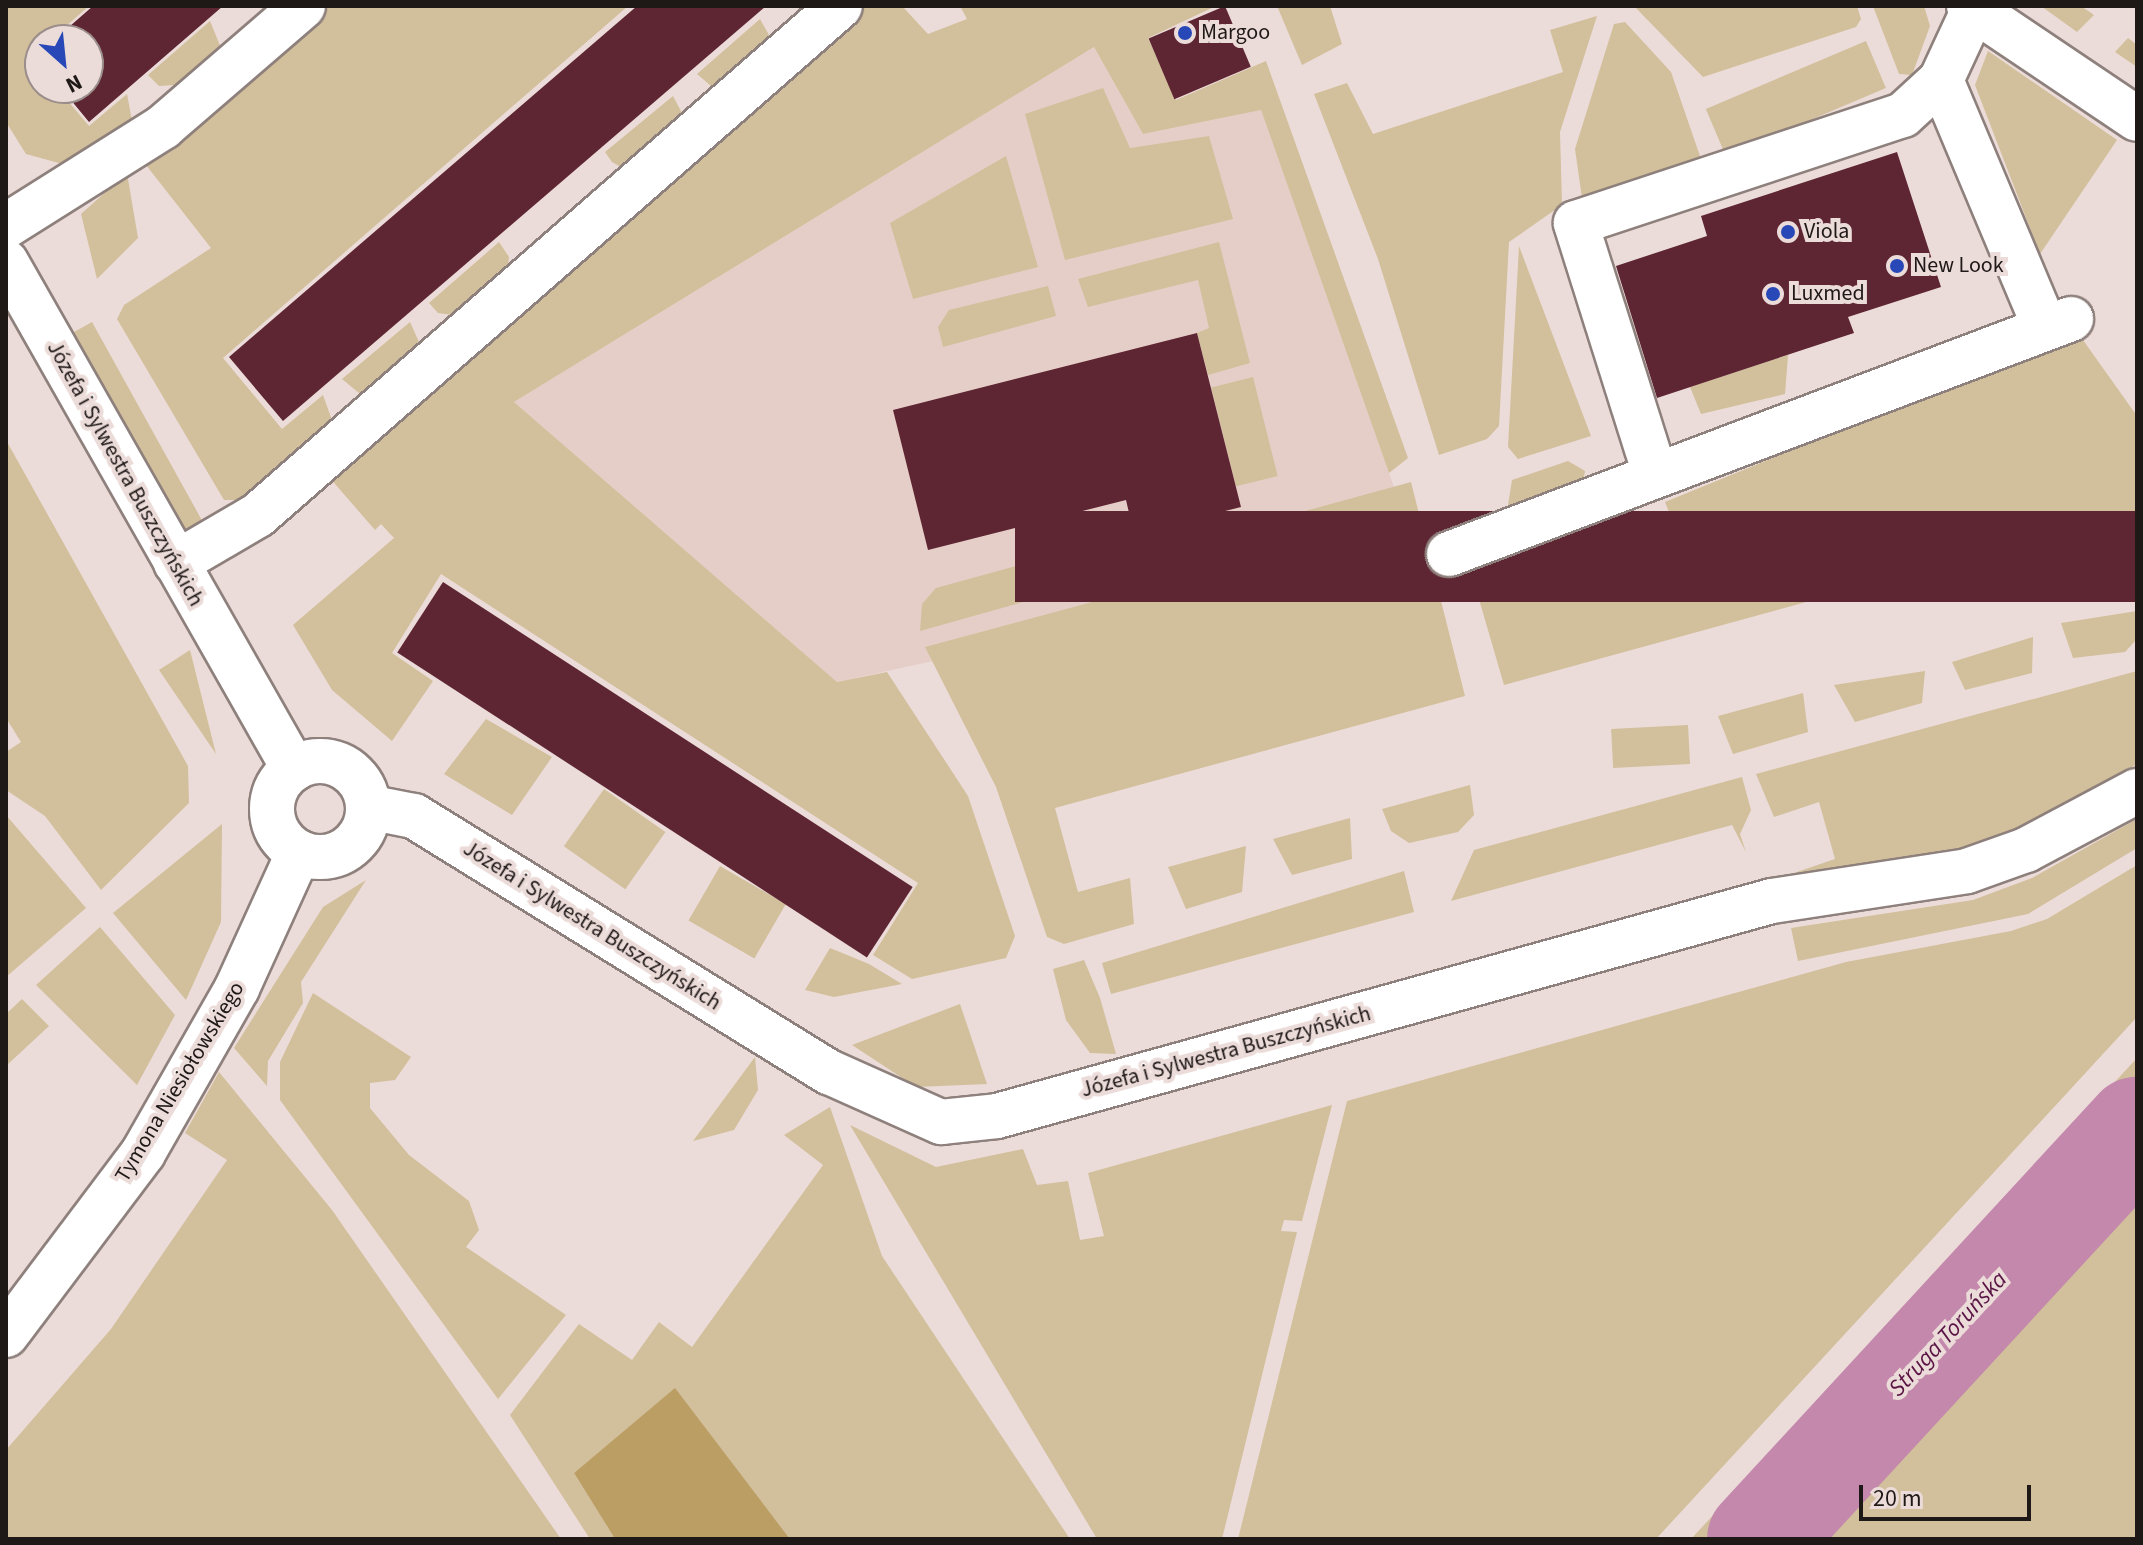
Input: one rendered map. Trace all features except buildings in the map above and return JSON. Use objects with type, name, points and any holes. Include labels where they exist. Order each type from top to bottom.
[{"type":"street","points":[[6,226],[163,127],[303,6]]},
{"type":"street","points":[[176,563],[258,515],[840,6]]},
{"type":"street","points":[[1654,471],[1576,223],[1903,115],[1941,80],[1972,8],[2137,119]]},
{"type":"street","points":[[1449,554],[1654,471],[2058,323],[1941,80]]},
{"type":"street","name":"Józefa i Sylwestra Buszczyńskich","points":[[6,262],[294,769]]},
{"type":"street","points":[[342,767],[368,807],[349,848],[320,857],[299,852],[281,838],[272,810],[294,769],[342,767]]},
{"type":"street","name":"Józefa i Sylwestra Buszczyńskich","points":[[368,807],[414,816],[829,1072],[941,1122],[997,1116],[1772,901],[1967,871],[2026,850],[2137,791]]},
{"type":"street","name":"Tymona Niesiołowskiego","points":[[6,1335],[143,1153],[237,988],[299,852]]},
{"type":"shaded area","points":[[6,6],[89,6],[68,24],[24,24],[24,104],[70,104],[89,126],[127,94],[133,126],[66,165],[26,154],[6,122]]},
{"type":"shaded area","points":[[330,6],[628,6],[223,358],[282,429],[323,395],[333,423],[244,500],[224,500],[117,319],[124,305],[211,248],[146,165]]},
{"type":"shaded area","points":[[863,6],[902,6],[928,34],[967,19],[960,6],[1216,6],[1148,38],[1176,100],[1266,61],[1408,458],[1389,473],[1261,110],[1143,134],[1094,47],[514,402],[837,682],[887,672],[968,796],[1015,936],[1006,958],[912,979],[873,955],[918,883],[441,574],[392,653],[433,681],[392,741],[332,690],[293,625],[394,538],[381,524],[375,530],[329,477]]},
{"type":"shaded area","points":[[1277,6],[1330,6],[1342,44],[1302,65]]},
{"type":"shaded area","points":[[1634,6],[1857,6],[1861,19],[1856,27],[1703,77]]},
{"type":"shaded area","points":[[1873,6],[1924,6],[1930,26],[1912,75],[1899,74]]},
{"type":"shaded area","points":[[2041,6],[2081,6],[2094,15],[2077,32]]},
{"type":"shaded area","points":[[1597,16],[1560,132],[1562,205],[1509,242],[1499,426],[1487,439],[1439,455],[1378,259],[1314,94],[1347,83],[1373,134],[1563,72],[1550,30]]},
{"type":"shaded area","points":[[760,19],[774,44],[718,92],[697,74]]},
{"type":"shaded area","points":[[210,21],[221,48],[189,84],[159,86],[148,75]]},
{"type":"shaded area","points":[[1625,22],[1671,72],[1701,159],[1583,205],[1575,149],[1614,24]]},
{"type":"shaded area","points":[[2128,38],[2137,45],[2137,67],[2115,52]]},
{"type":"shaded area","points":[[1866,41],[1886,88],[1726,156],[1706,109]]},
{"type":"shaded area","points":[[1094,47],[1143,134],[1261,110],[1418,555],[837,682],[514,402]]},
{"type":"shaded area","points":[[1988,51],[2117,140],[2040,254],[1975,85]]},
{"type":"shaded area","points":[[1103,88],[1130,148],[1209,136],[1233,219],[1065,260],[1025,114]]},
{"type":"shaded area","points":[[673,96],[683,115],[624,169],[612,162],[605,152]]},
{"type":"shaded area","points":[[1006,156],[1038,267],[913,299],[890,223]]},
{"type":"shaded area","points":[[127,173],[138,238],[97,279],[81,214]]},
{"type":"shaded area","points":[[499,242],[509,257],[507,275],[460,316],[438,313],[429,303]]},
{"type":"shaded area","points":[[1219,242],[1250,363],[1208,375],[1197,333],[1209,328],[1198,280],[1088,307],[1078,279]]},
{"type":"shaded area","points":[[1519,246],[1591,436],[1518,459],[1508,447]]},
{"type":"shaded area","points":[[1048,286],[1056,316],[943,347],[938,327],[949,310]]},
{"type":"shaded area","points":[[92,322],[206,528],[188,539],[74,332]]},
{"type":"shaded area","points":[[410,322],[423,351],[365,398],[342,379]]},
{"type":"shaded area","points":[[2078,333],[2137,416],[2137,511],[1504,685],[1469,565],[1581,540],[1593,569],[1677,533],[1665,502]]},
{"type":"shaded area","points":[[1788,355],[1785,394],[1701,414],[1690,387]]},
{"type":"shaded area","points":[[1253,377],[1278,476],[1236,486],[1211,387]]},
{"type":"shaded area","points":[[6,440],[188,766],[189,803],[101,890],[45,816],[6,790],[6,752],[21,742],[6,718]]},
{"type":"shaded area","points":[[1568,461],[1585,471],[1581,495],[1505,524],[1512,480]]},
{"type":"shaded area","points":[[1411,482],[1465,696],[1055,808],[1078,892],[1130,878],[1134,924],[1064,944],[1047,937],[996,787],[925,647],[1096,601],[1090,570]]},
{"type":"shaded area","points":[[1049,557],[1069,574],[1070,589],[920,631],[922,604],[936,588]]},
{"type":"shaded area","points":[[2137,611],[2137,639],[2125,652],[2073,658],[2061,623]]},
{"type":"shaded area","points":[[2033,637],[2032,673],[1965,690],[1952,662]]},
{"type":"shaded area","points":[[190,650],[216,754],[159,670]]},
{"type":"shaded area","points":[[1925,671],[1922,703],[1855,722],[1834,685]]},
{"type":"shaded area","points":[[2137,671],[2137,764],[1989,845],[1774,880],[1835,859],[1819,802],[1774,817],[1756,774]]},
{"type":"shaded area","points":[[1803,693],[1808,732],[1733,754],[1718,716]]},
{"type":"shaded area","points":[[486,719],[552,757],[512,815],[444,774]]},
{"type":"shaded area","points":[[1688,725],[1690,764],[1613,768],[1611,729]]},
{"type":"shaded area","points":[[1742,777],[1751,810],[1740,834],[1746,852],[1732,825],[1451,901],[1474,850]]},
{"type":"shaded area","points":[[1470,785],[1474,815],[1458,832],[1409,843],[1391,831],[1382,809]]},
{"type":"shaded area","points":[[604,789],[665,832],[625,889],[564,846]]},
{"type":"shaded area","points":[[6,815],[86,908],[6,977]]},
{"type":"shaded area","points":[[1350,818],[1352,859],[1292,875],[1273,839]]},
{"type":"shaded area","points":[[2137,819],[2137,848],[2028,914],[1798,961],[1791,928],[1973,900],[2032,878]]},
{"type":"shaded area","points":[[222,824],[221,922],[186,1000],[113,913]]},
{"type":"shaded area","points":[[1246,846],[1242,892],[1186,909],[1168,867]]},
{"type":"shaded area","points":[[2137,865],[2137,1017],[1656,1539],[1238,1539],[1347,1101],[1846,962],[2011,931],[2047,919]]},
{"type":"shaded area","points":[[720,866],[786,904],[754,959],[688,921]]},
{"type":"shaded area","points":[[1404,871],[1414,912],[1111,994],[1102,963]]},
{"type":"shaded area","points":[[366,880],[301,982],[303,1003],[268,1061],[267,1086],[234,1048],[323,907]]},
{"type":"shaded area","points":[[100,927],[175,1015],[137,1085],[36,985]]},
{"type":"shaded area","points":[[830,948],[869,964],[902,984],[834,997],[805,990]]},
{"type":"shaded area","points":[[1084,960],[1100,998],[1116,1054],[1090,1053],[1066,1020],[1053,969]]},
{"type":"shaded area","points":[[313,993],[411,1057],[395,1080],[370,1083],[370,1108],[409,1155],[469,1201],[479,1230],[466,1247],[566,1315],[498,1399],[280,1100],[280,1062]]},
{"type":"shaded area","points":[[22,999],[49,1026],[6,1066],[6,1014]]},
{"type":"shaded area","points":[[960,1004],[987,1084],[916,1087],[852,1045]]},
{"type":"shaded area","points":[[755,1057],[758,1090],[734,1130],[693,1141]]},
{"type":"shaded area","points":[[2137,1058],[2137,1123],[1746,1539],[1691,1539]]},
{"type":"shaded area","points":[[219,1072],[332,1210],[561,1539],[6,1539],[6,1450],[111,1329],[227,1160],[185,1133]]},
{"type":"shaded area","points":[[1332,1105],[1302,1221],[1284,1220],[1281,1231],[1297,1232],[1222,1539],[1097,1539],[850,1125],[936,1167],[1023,1149],[1037,1185],[1068,1181],[1080,1240],[1104,1236],[1088,1173]]},
{"type":"shaded area","points":[[830,1107],[882,1256],[1070,1539],[790,1539],[675,1389],[574,1473],[615,1539],[590,1539],[510,1415],[579,1324],[632,1360],[659,1322],[692,1347],[823,1165],[784,1135]]},
{"type":"shaded area","points":[[2137,1181],[2137,1539],[1795,1539]]},
{"type":"shaded area","points":[[675,1388],[790,1539],[615,1539],[574,1473]]},
{"type":"waterway","name":"Struga Toruńska","points":[[1759,1539],[2137,1129]]},
{"type":"place","name":"Margoo","points":[[1185,33]]},
{"type":"place","name":"Viola","points":[[1788,232]]},
{"type":"place","name":"New Look","points":[[1897,266]]},
{"type":"place","name":"Luxmed","points":[[1773,294]]}]
